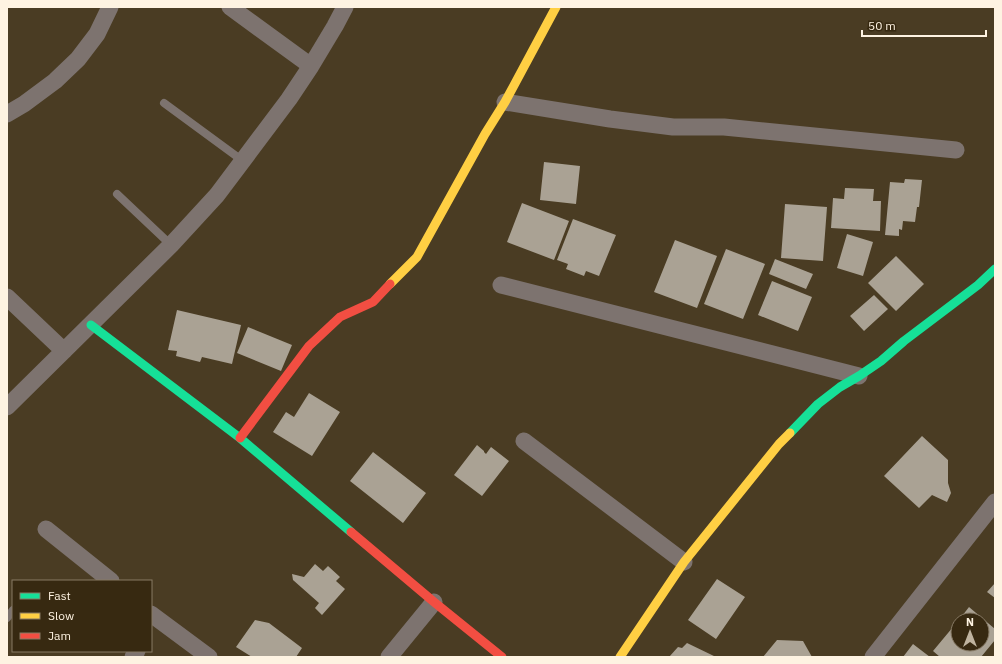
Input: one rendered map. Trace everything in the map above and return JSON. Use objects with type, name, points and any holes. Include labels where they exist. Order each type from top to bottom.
[{"type":"street","points":[[7,114],[24,104],[55,81],[78,60],[97,34],[110,7]]},
{"type":"street","points":[[230,7],[311,66]]},
{"type":"street","points":[[7,407],[171,245],[217,195],[289,99],[311,66],[345,7]]},
{"type":"street","points":[[240,438],[309,346],[340,317],[373,302],[417,257],[485,134],[505,102],[556,7]]},
{"type":"street","points":[[505,102],[610,119],[673,127],[724,127],[956,150]]},
{"type":"street","points":[[620,657],[684,562],[779,444],[818,404],[840,386],[859,376],[881,361],[904,341],[978,285],[995,270]]},
{"type":"street","points":[[501,285],[859,376]]},
{"type":"street","points":[[7,297],[64,351]]},
{"type":"street","points":[[91,325],[240,438],[434,602],[502,657]]},
{"type":"street","points":[[524,441],[684,562]]},
{"type":"street","points":[[873,657],[995,502]]},
{"type":"street","points":[[46,528],[110,580]]},
{"type":"street","points":[[389,657],[434,602]]},
{"type":"street","points":[[154,622],[209,657]]},
{"type":"lane","points":[[164,102],[243,161]]},
{"type":"lane","points":[[117,194],[171,245]]},
{"type":"building","points":[[544,162],[580,166],[576,204],[540,200]]},
{"type":"building","points":[[905,179],[922,180],[919,207],[917,207],[915,222],[903,221],[902,230],[899,229],[899,236],[885,235],[890,182],[904,183]]},
{"type":"building","points":[[845,188],[874,189],[873,201],[881,201],[880,231],[831,228],[833,198],[844,199]]},
{"type":"building","points":[[522,203],[569,221],[554,260],[507,242]]},
{"type":"building","points":[[785,204],[827,207],[823,261],[781,258]]},
{"type":"building","points":[[573,219],[616,235],[599,276],[586,271],[584,276],[566,269],[568,264],[557,260]]},
{"type":"building","points":[[847,234],[873,242],[863,276],[837,268]]},
{"type":"building","points":[[675,240],[717,256],[697,308],[654,292]]},
{"type":"building","points":[[726,249],[765,264],[743,319],[704,304]]},
{"type":"building","points":[[896,256],[924,284],[896,311],[868,283]]},
{"type":"building","points":[[775,259],[813,274],[806,289],[769,274]]},
{"type":"building","points":[[772,281],[812,297],[798,331],[758,315]]},
{"type":"building","points":[[874,295],[888,309],[864,331],[850,316]]},
{"type":"building","points":[[177,310],[241,325],[232,364],[202,357],[200,362],[176,356],[177,351],[168,350]]},
{"type":"building","points":[[248,327],[292,345],[281,371],[237,353]]},
{"type":"building","points":[[309,393],[340,412],[312,456],[273,432],[286,412],[294,417]]},
{"type":"building","points":[[922,436],[948,460],[948,483],[951,493],[947,502],[932,495],[919,508],[884,476]]},
{"type":"building","points":[[477,445],[486,454],[491,447],[509,461],[482,496],[454,475]]},
{"type":"building","points":[[373,452],[426,493],[403,523],[350,481]]},
{"type":"building","points":[[315,564],[323,571],[328,566],[340,577],[336,581],[345,589],[322,615],[315,608],[319,603],[293,580],[292,574],[304,577]]},
{"type":"building","points":[[717,579],[745,597],[716,639],[688,620]]},
{"type":"building","points":[[995,583],[995,598],[987,592]]},
{"type":"building","points":[[969,607],[975,612],[965,612]]},
{"type":"building","points":[[255,620],[269,623],[302,648],[296,657],[252,657],[236,647]]},
{"type":"building","points":[[990,625],[995,629],[995,640],[990,646]]},
{"type":"building","points":[[950,631],[950,652],[985,652],[981,657],[940,657],[933,651]]},
{"type":"building","points":[[777,640],[803,641],[812,657],[763,657]]},
{"type":"building","points":[[687,643],[716,657],[669,657],[678,647],[682,648]]},
{"type":"building","points":[[913,644],[930,657],[903,657]]},
{"type":"traffic: fast","points":[[790,433],[818,404],[840,387],[881,361],[904,341],[978,285],[995,269]]},
{"type":"traffic: fast","points":[[91,325],[240,438],[351,532]]},
{"type":"traffic: slow","points":[[390,284],[417,257],[485,134],[505,102],[556,7]]},
{"type":"traffic: slow","points":[[620,657],[684,562],[779,444],[790,433]]},
{"type":"traffic: jam","points":[[240,438],[309,346],[340,317],[373,302],[390,284]]},
{"type":"traffic: jam","points":[[351,532],[502,657]]}]
